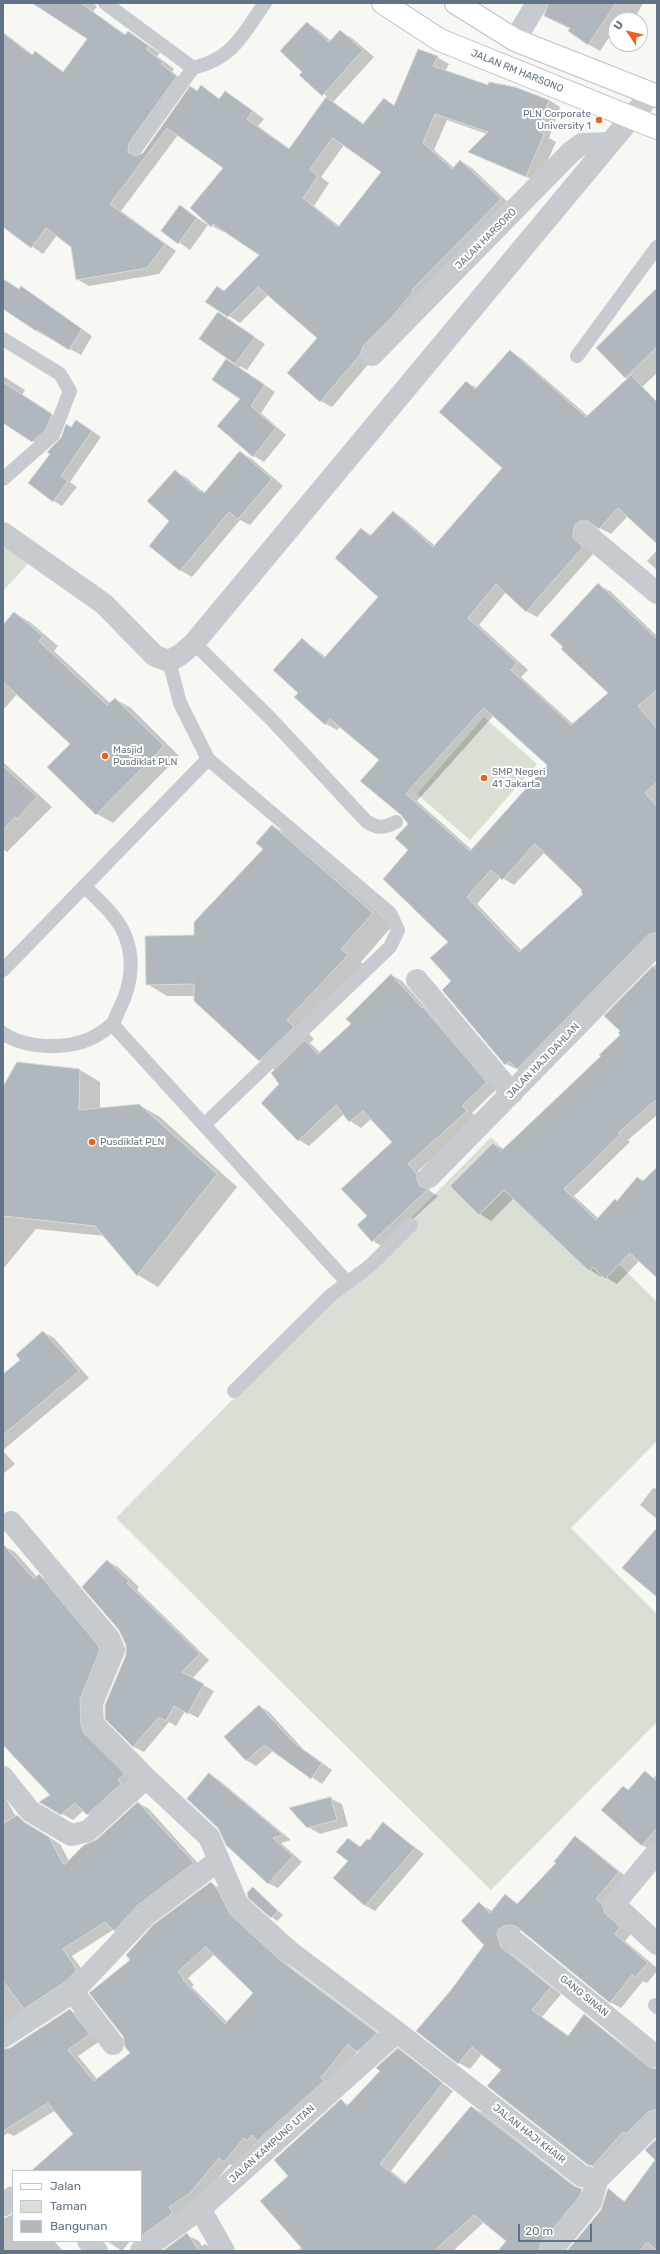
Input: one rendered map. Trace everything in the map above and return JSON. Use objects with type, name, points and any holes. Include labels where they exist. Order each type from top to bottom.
[{"type":"main road","name":"JALAN RM HARSONO","points":[[383,3],[440,40],[657,128]]},
{"type":"main road","points":[[456,3],[515,40],[654,95]]},
{"type":"street","points":[[515,40],[537,3]]},
{"type":"street","points":[[3,533],[104,604],[155,656],[169,661],[180,655],[194,643],[631,117],[654,95]]},
{"type":"street","name":"JALAN HARSORO","points":[[372,355],[571,152],[582,144],[610,143]]},
{"type":"street","points":[[585,533],[657,593]]},
{"type":"street","name":"JALAN HAJI DAHLAN","points":[[429,1177],[512,1094],[657,944]]},
{"type":"street","points":[[417,980],[512,1094]]},
{"type":"street","name":"JALAN HAJI KHAIR","points":[[11,1522],[109,1638],[114,1650],[92,1703],[93,1724],[146,1778],[210,1837],[238,1905],[289,1951],[397,2032],[582,2176],[597,2180]]},
{"type":"street","points":[[3,1777],[30,1811],[71,1835],[88,1831],[146,1778]]},
{"type":"street","points":[[657,1852],[614,1904],[657,1944]]},
{"type":"street","points":[[6,2028],[73,1992],[145,1916],[219,1860]]},
{"type":"street","name":"GANG SINAN","points":[[510,1937],[657,2057]]},
{"type":"street","points":[[73,1992],[113,2044]]},
{"type":"street","name":"JALAN KAMPUNG UTAN","points":[[141,2251],[200,2209],[397,2032]]},
{"type":"street","points":[[551,2251],[591,2202],[595,2192],[597,2180],[657,2121]]},
{"type":"street","points":[[200,2209],[224,2251]]},
{"type":"street","points":[[89,2242],[97,2251]]},
{"type":"lane","points":[[105,3],[193,68]]},
{"type":"lane","points":[[136,148],[193,68],[212,63],[231,50],[265,3]]},
{"type":"lane","points":[[577,356],[657,247]]},
{"type":"lane","points":[[3,339],[60,374],[70,390],[53,436],[3,479]]},
{"type":"lane","points":[[194,643],[272,720],[366,821],[373,826],[385,827],[396,822]]},
{"type":"lane","points":[[169,661],[180,703],[208,759],[390,913],[398,930],[390,947],[205,1124]]},
{"type":"lane","points":[[3,970],[208,759]]},
{"type":"lane","points":[[3,1033],[9,1038],[34,1045],[66,1047],[89,1040],[112,1024],[127,995],[131,970],[126,938],[112,912],[84,886]]},
{"type":"lane","points":[[112,1024],[205,1124],[347,1282]]},
{"type":"lane","points":[[234,1391],[347,1282],[371,1264],[411,1225]]},
{"type":"green space","points":[[3,538],[35,556],[3,591]]},
{"type":"green space","points":[[484,717],[537,764],[470,840],[417,794]]},
{"type":"green space","points":[[491,1137],[657,1302],[657,1441],[571,1528],[657,1614],[657,1722],[491,1890],[116,1518]]},
{"type":"building","points":[[32,3],[81,3],[125,35],[128,31],[149,46],[146,49],[163,62],[161,64],[177,76],[129,143],[128,152],[135,156],[143,153],[190,86],[197,91],[201,85],[219,99],[225,91],[253,111],[247,119],[289,149],[326,97],[363,124],[384,98],[394,106],[418,49],[438,56],[433,66],[488,85],[489,82],[515,87],[549,100],[538,131],[544,134],[526,177],[468,152],[488,132],[435,114],[423,143],[452,169],[460,160],[501,199],[412,290],[413,292],[392,317],[363,346],[360,355],[320,402],[287,373],[317,338],[258,287],[228,317],[205,302],[217,286],[224,291],[259,255],[213,224],[211,227],[190,208],[223,168],[167,128],[110,204],[165,244],[147,268],[76,280],[71,247],[46,228],[31,248],[3,227],[3,33],[32,55],[35,51],[63,72],[87,39]],"holes":[[[333,138],[381,172],[338,227],[303,198],[318,176],[310,170]]]},
{"type":"building","points":[[549,3],[616,3],[610,12],[608,12],[608,15],[588,45],[568,31],[570,28],[544,16]]},
{"type":"building","points":[[307,22],[329,42],[340,30],[363,50],[322,96],[299,75],[302,72],[280,51]]},
{"type":"building","points":[[180,205],[197,218],[178,244],[161,231]]},
{"type":"building","points":[[3,279],[19,289],[21,286],[82,329],[69,350],[37,330],[36,331],[3,309]]},
{"type":"building","points":[[657,288],[657,347],[625,378],[596,348]]},
{"type":"building","points":[[218,312],[255,337],[235,364],[199,339]]},
{"type":"building","points":[[510,350],[586,417],[631,375],[657,402],[657,544],[618,508],[599,529],[588,521],[580,521],[575,525],[573,538],[583,547],[526,612],[496,584],[468,618],[517,663],[511,670],[571,725],[608,693],[561,649],[563,647],[550,635],[598,583],[657,639],[657,690],[638,706],[657,728],[657,782],[645,793],[657,806],[657,932],[648,935],[517,1069],[509,1061],[505,1065],[442,990],[451,981],[430,958],[448,942],[383,879],[408,850],[395,838],[408,824],[401,815],[360,781],[379,760],[330,719],[325,725],[294,697],[298,693],[273,670],[302,638],[324,658],[378,597],[335,558],[361,528],[370,536],[393,511],[433,547],[502,468],[439,412],[466,381],[475,389]],"holes":[[[484,708],[547,765],[470,851],[406,794]],[[535,844],[582,890],[581,892],[583,894],[519,952],[467,897],[491,870],[502,880]]]},
{"type":"building","points":[[226,359],[265,385],[251,406],[276,428],[253,457],[217,426],[240,399],[212,380]]},
{"type":"building","points":[[3,382],[52,414],[46,430],[32,442],[3,423]]},
{"type":"building","points":[[76,420],[92,431],[61,476],[68,481],[53,502],[28,483],[50,454],[47,452],[61,438],[66,424],[71,427]]},
{"type":"building","points":[[240,451],[272,479],[238,519],[229,512],[180,571],[149,546],[169,521],[147,501],[175,470],[200,492],[202,490],[204,493]]},
{"type":"building","points":[[14,612],[43,636],[39,641],[107,705],[115,698],[164,746],[96,815],[47,767],[70,744],[3,682],[3,625]]},
{"type":"building","points":[[3,766],[37,797],[17,819],[15,817],[3,830]]},
{"type":"building","points":[[272,825],[373,913],[341,949],[348,955],[287,1020],[294,1027],[259,1061],[194,1001],[194,984],[146,985],[145,936],[194,935],[194,922],[263,849],[256,843]]},
{"type":"building","points":[[653,966],[657,970],[657,1099],[618,1133],[620,1135],[564,1189],[596,1220],[615,1199],[617,1201],[637,1177],[643,1181],[657,1167],[657,1278],[630,1253],[605,1279],[593,1267],[589,1271],[504,1190],[479,1215],[450,1186],[493,1143],[501,1151],[601,1056],[599,1055],[620,1035],[618,1033],[620,1031],[604,1016]]},
{"type":"building","points":[[391,974],[422,1008],[423,1007],[487,1082],[462,1106],[467,1111],[408,1164],[417,1174],[417,1180],[420,1186],[428,1189],[372,1242],[357,1225],[367,1216],[341,1189],[392,1142],[363,1111],[349,1122],[336,1105],[298,1141],[261,1103],[279,1084],[271,1073],[305,1040],[318,1054],[351,1024],[346,1019]]},
{"type":"building","name":"Pusdiklat PLN","points":[[17,1062],[80,1069],[79,1110],[139,1104],[217,1174],[137,1276],[95,1226],[3,1216],[3,1087]]},
{"type":"building","points":[[43,1331],[79,1371],[3,1435],[3,1374],[20,1360],[16,1355]]},
{"type":"building","points":[[657,1528],[657,1597],[622,1568]]},
{"type":"building","points":[[3,1544],[34,1579],[39,1574],[98,1645],[100,1650],[80,1699],[81,1725],[84,1733],[125,1774],[118,1780],[121,1784],[87,1815],[75,1803],[61,1815],[39,1802],[50,1795],[3,1745]]},
{"type":"building","points":[[107,1560],[129,1581],[127,1583],[200,1654],[182,1672],[204,1684],[188,1714],[174,1706],[166,1721],[159,1717],[133,1747],[105,1719],[105,1705],[126,1655],[126,1645],[119,1630],[82,1587]]},
{"type":"building","points":[[259,1705],[294,1743],[322,1763],[311,1779],[264,1745],[246,1761],[224,1737]]},
{"type":"building","points":[[645,1771],[657,1781],[657,1828],[642,1846],[601,1810],[623,1786],[628,1790]]},
{"type":"building","points":[[209,1773],[283,1835],[273,1838],[293,1856],[268,1884],[226,1845],[218,1828],[187,1799]]},
{"type":"building","points":[[331,1797],[337,1820],[307,1828],[289,1808]]},
{"type":"building","points":[[138,1802],[194,1863],[137,1906],[114,1931],[105,1922],[63,1949],[77,1970],[65,1982],[24,2009],[3,1981],[3,1824],[17,1815],[24,1822],[49,1837],[64,1865],[84,1845],[96,1840]]},
{"type":"building","points":[[383,1822],[415,1848],[365,1906],[333,1878],[348,1861],[336,1852],[348,1838],[360,1847],[367,1839],[369,1840]]},
{"type":"building","points":[[575,1836],[619,1872],[596,1899],[602,1904],[605,1913],[620,1927],[615,1934],[648,1963],[635,1977],[632,1975],[610,2003],[517,1927],[511,1925],[504,1926],[499,1929],[497,1935],[501,1947],[551,1987],[532,2010],[568,2036],[584,2014],[649,2067],[657,2069],[657,2109],[648,2112],[626,2134],[623,2132],[593,2166],[588,2165],[487,2086],[501,2070],[472,2047],[458,2064],[416,2031],[451,1990],[484,1945],[461,1921],[479,1902],[490,1913],[505,1894],[517,1904],[556,1863],[554,1862]]},
{"type":"building","points":[[211,1882],[218,1890],[230,1914],[281,1961],[377,2033],[357,2052],[348,2044],[321,2078],[324,2081],[257,2141],[252,2135],[247,2141],[244,2138],[224,2162],[219,2158],[190,2193],[169,2207],[173,2213],[142,2235],[142,2170],[32,2170],[73,2134],[48,2103],[3,2131],[3,2049],[10,2048],[70,2009],[90,2034],[68,2050],[94,2081],[130,2053],[125,2047],[123,2036],[89,1993],[130,1960],[126,1955],[153,1925]],"holes":[[[206,1947],[253,1993],[225,2024],[183,1980],[184,1979],[178,1972]]]},
{"type":"building","points":[[253,1887],[278,1911],[271,1918],[248,1898],[247,1893]]},
{"type":"building","points":[[398,2048],[443,2083],[380,2164],[405,2184],[471,2106],[574,2186],[582,2189],[580,2196],[541,2243],[539,2251],[498,2251],[506,2241],[474,2215],[434,2251],[304,2251],[260,2201],[288,2176],[274,2160],[341,2099],[347,2106],[380,2071],[376,2068]]},
{"type":"building","points":[[657,2139],[657,2250],[647,2242],[640,2251],[567,2251],[601,2210],[608,2188],[624,2202],[655,2160],[645,2150]]},
{"type":"building","points":[[187,2233],[199,2251],[163,2251]]},
{"type":"place","name":"PLN Corporate University 1","points":[[599,120]]},
{"type":"place","name":"Masjid Pusdiklat PLN","points":[[105,756]]},
{"type":"place","name":"SMP Negeri 41 Jakarta","points":[[484,778]]},
{"type":"place","name":"Pusdiklat PLN","points":[[92,1142]]}]
